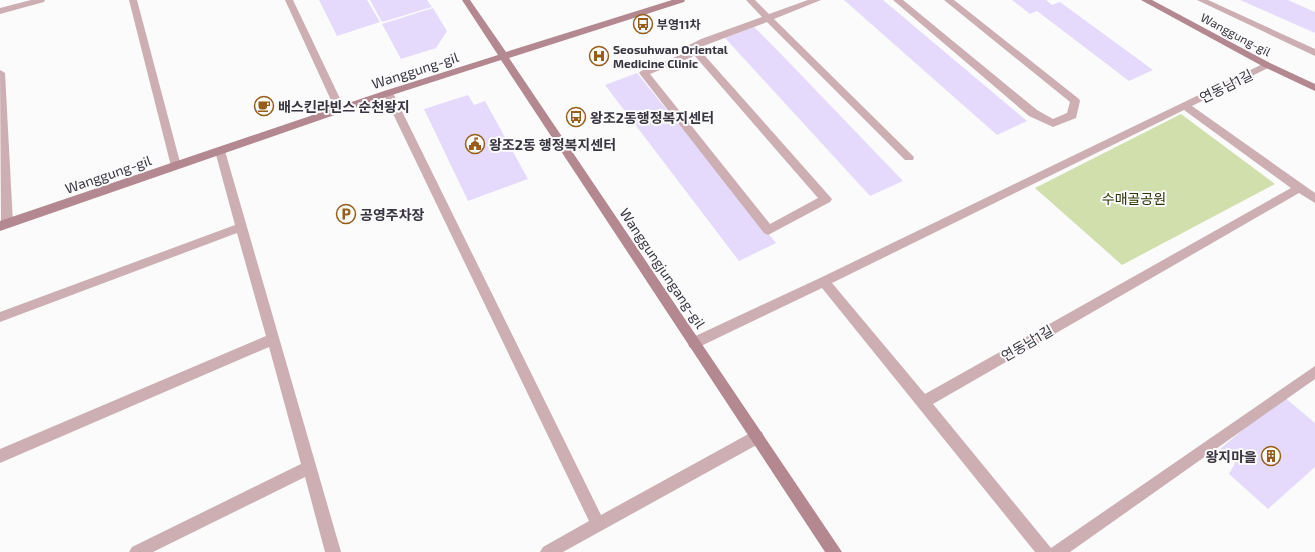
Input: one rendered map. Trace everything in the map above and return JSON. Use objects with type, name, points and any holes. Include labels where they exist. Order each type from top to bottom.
[{"type":"street","points":[[0,11],[41,0]]},
{"type":"street","points":[[133,0],[176,166]]},
{"type":"street","points":[[289,0],[340,109]]},
{"type":"street","name":"Wanggungjungang-gil","points":[[466,0],[834,552]]},
{"type":"street","name":"Wanggung-gil","points":[[3,225],[388,93],[681,0]]},
{"type":"street","points":[[750,0],[909,157]]},
{"type":"street","points":[[692,47],[826,199],[768,230],[644,72],[689,55],[692,47],[704,41],[817,0]]},
{"type":"street","points":[[897,0],[1033,113],[1053,123],[1072,115],[1075,100],[948,0]]},
{"type":"street","name":"Wanggung-gil","points":[[1145,0],[1267,66],[1315,88]]},
{"type":"street","points":[[1201,0],[1315,53]]},
{"type":"street","name":"연동남1길","points":[[694,343],[824,282],[1267,66]]},
{"type":"street","points":[[0,73],[3,225]]},
{"type":"street","points":[[388,93],[598,524]]},
{"type":"street","name":"연동남1길","points":[[1185,106],[1315,199]]},
{"type":"street","points":[[220,151],[333,552]]},
{"type":"street","name":"연동남1길","points":[[923,402],[1299,188]]},
{"type":"street","points":[[0,317],[242,227]]},
{"type":"street","points":[[824,282],[1045,552]]},
{"type":"street","points":[[0,456],[273,339]]},
{"type":"street","points":[[1057,552],[1315,372]]},
{"type":"street","points":[[548,552],[757,437]]},
{"type":"street","points":[[137,552],[309,468]]},
{"type":"green space","name":"수매골공원","points":[[1181,114],[1275,184],[1122,265],[1035,188]]},
{"type":"building","points":[[319,0],[367,0],[380,22],[337,36]]},
{"type":"building","points":[[370,0],[427,0],[432,7],[382,22]]},
{"type":"building","points":[[844,0],[883,0],[1027,121],[997,135]]},
{"type":"building","points":[[1012,0],[1046,0],[1052,5],[1060,2],[1153,70],[1129,81],[1037,11],[1030,14]]},
{"type":"building","points":[[1240,0],[1288,0],[1315,12],[1315,33]]},
{"type":"building","points":[[433,8],[447,31],[436,48],[401,59],[382,24]]},
{"type":"building","points":[[754,27],[903,181],[870,196],[725,38]]},
{"type":"building","points":[[637,73],[776,243],[739,261],[605,85]]},
{"type":"building","name":"왕조2동 행정복지센터","points":[[468,95],[474,105],[485,101],[528,179],[468,201],[424,109]]},
{"type":"building","name":"왕지마을","points":[[1283,396],[1315,423],[1315,467],[1268,509],[1229,474],[1235,463],[1220,449]]},
{"type":"place","name":"부영11차","points":[[643,24]]},
{"type":"place","name":"Seosuhwan Oriental Medicine Clinic","points":[[599,56]]},
{"type":"place","name":"배스킨라빈스 순천왕지","points":[[264,106]]},
{"type":"place","name":"왕조2동행정복지센터","points":[[576,117]]},
{"type":"place","name":"왕조2동 행정복지센터","points":[[475,144]]},
{"type":"place","name":"공영주차장","points":[[346,214]]},
{"type":"place","name":"왕지마을","points":[[1271,456]]}]
